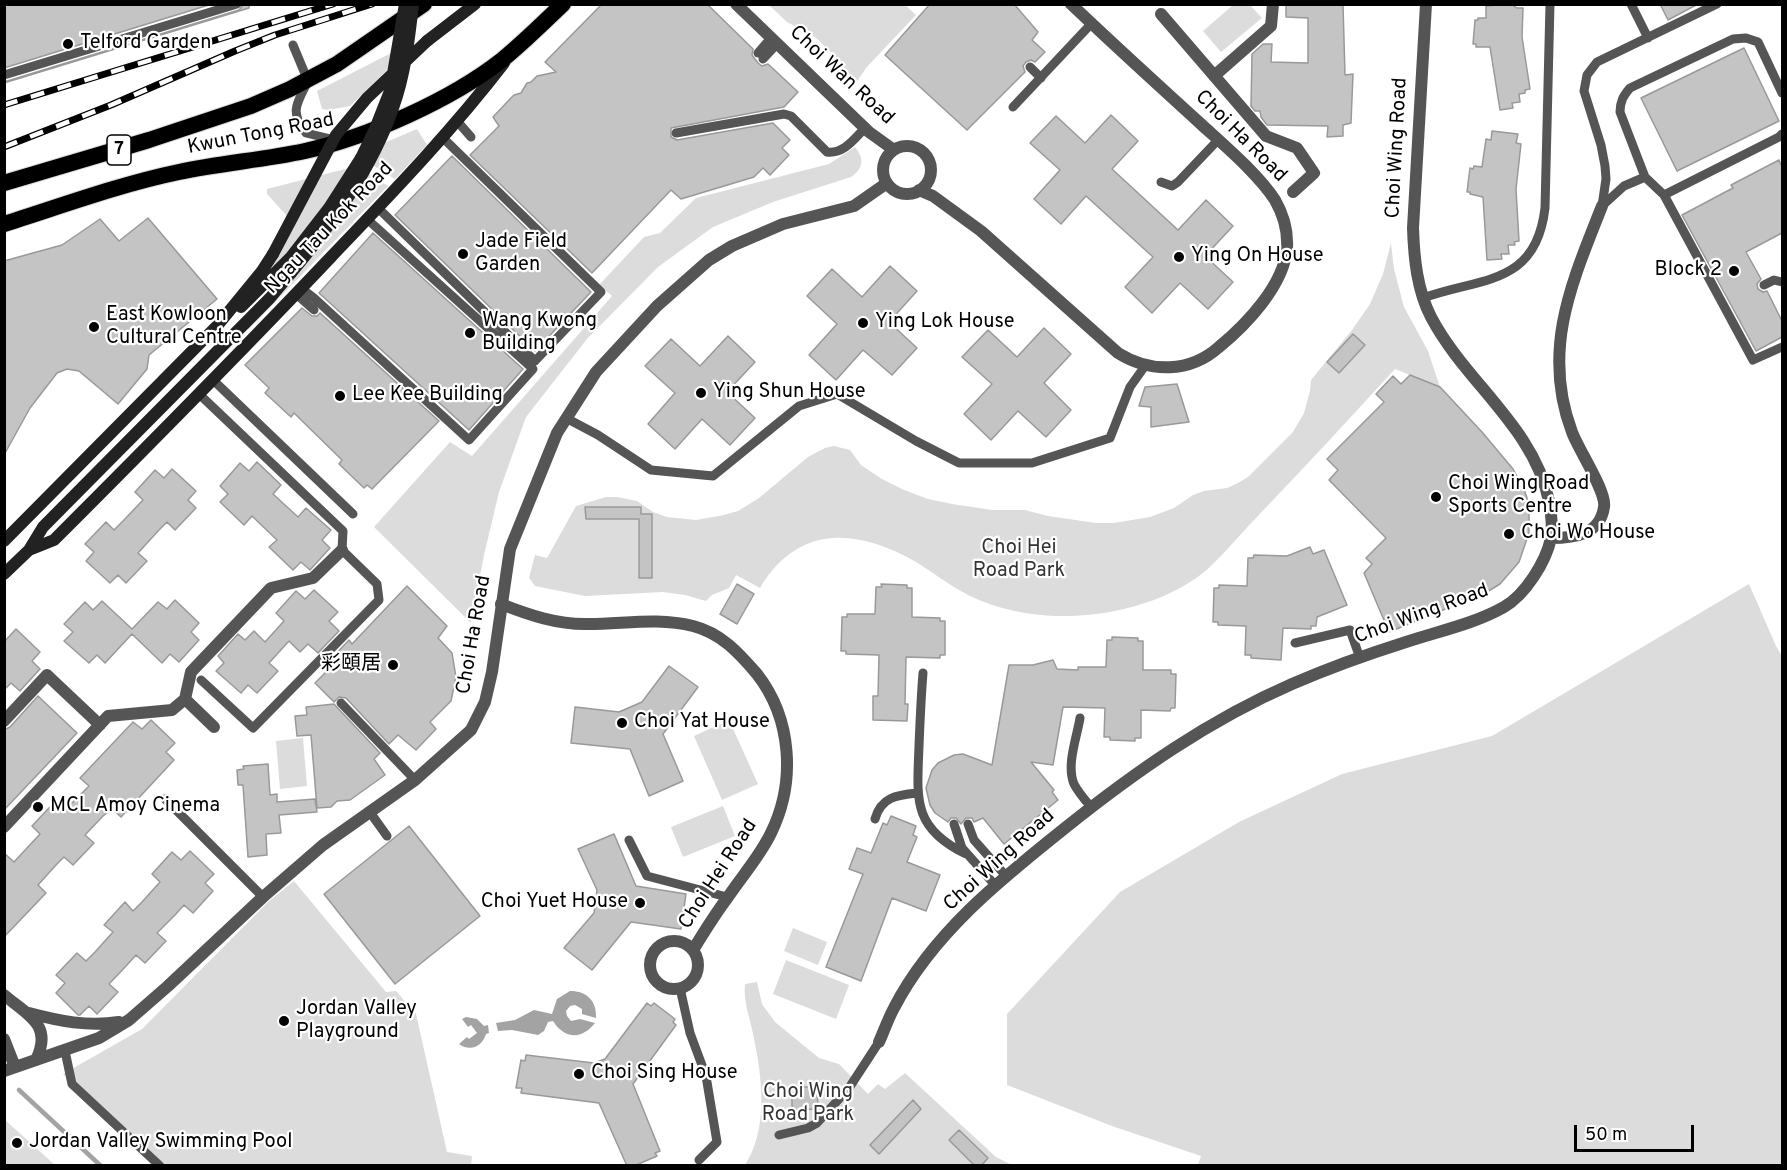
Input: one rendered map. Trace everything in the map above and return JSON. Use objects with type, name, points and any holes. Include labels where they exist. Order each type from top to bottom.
[{"type":"highway","name":"Kwun Tong Road","points":[[4,183],[149,140],[251,106],[308,81],[362,48],[424,4]]},
{"type":"highway","name":"Kwun Tong Road","points":[[4,224],[181,171],[297,153],[342,141],[381,127],[448,94],[486,71],[518,46],[563,4]]},
{"type":"main road","points":[[217,326],[248,300],[291,257],[329,208],[361,158],[390,91],[405,4]]},
{"type":"main road","name":"Ngau Tau Kok Road","points":[[4,574],[29,550],[44,527],[270,298],[302,260],[346,200],[388,122],[408,46],[413,4]]},
{"type":"main road","name":"Ngau Tau Kok Road","points":[[4,541],[217,326],[262,271],[336,135],[367,98],[428,41],[475,4]]},
{"type":"main road","name":"Ngau Tau Kok Road","points":[[29,550],[54,540],[299,291],[457,122],[518,46]]},
{"type":"street","name":"Choi Wan Road","points":[[736,4],[865,128],[894,150]]},
{"type":"street","name":"Choi Ha Road","points":[[10,1069],[99,1038],[129,1020],[323,845],[415,780],[471,730],[485,702],[492,672],[510,549],[557,433],[596,372],[657,306],[710,260],[732,246],[783,224],[854,206],[887,183],[899,192],[909,194],[919,190],[933,196],[981,231],[1118,353],[1145,366],[1172,368],[1197,361],[1214,352],[1263,302],[1277,283],[1287,246],[1281,211],[1269,191],[1218,140],[1071,4]]},
{"type":"street","points":[[1214,76],[1271,26],[1273,4]]},
{"type":"street","name":"Choi Wing Road","points":[[879,1042],[894,1008],[935,947],[995,885],[1091,807],[1141,770],[1177,746],[1246,707],[1293,684],[1360,658],[1479,620],[1507,605],[1524,591],[1533,576],[1551,538],[1551,514],[1547,491],[1532,456],[1507,418],[1447,343],[1431,317],[1423,298],[1415,264],[1413,228],[1426,4]]},
{"type":"street","points":[[1161,14],[1266,136],[1298,148],[1314,173],[1293,192]]},
{"type":"street","points":[[887,183],[883,171],[889,154],[908,146],[915,147],[930,161],[931,174],[925,186],[919,190]]},
{"type":"street","points":[[1551,538],[1570,538],[1594,529],[1601,519],[1605,506],[1603,494],[1572,433],[1563,397],[1558,357],[1567,299],[1602,206]]},
{"type":"street","points":[[4,826],[108,716],[172,710],[185,699],[191,672],[271,588],[313,578],[342,550]]},
{"type":"street","name":"Choi Hei Road","points":[[501,604],[564,623],[608,624],[653,620],[694,626],[714,634],[732,646],[763,682],[784,731],[787,784],[781,810],[771,835],[693,950]]},
{"type":"street","points":[[4,721],[47,675],[100,725]]},
{"type":"street","points":[[185,699],[214,727]]},
{"type":"street","name":"Choi Hei Road","points":[[672,941],[687,945],[693,950],[698,964],[697,972],[687,985],[672,989],[658,983],[651,969],[653,954],[664,943],[672,941]]},
{"type":"street","points":[[4,995],[29,1013],[38,1025],[44,1038],[36,1060]]},
{"type":"street","points":[[29,1013],[72,1023],[102,1025],[129,1020]]},
{"type":"street","points":[[4,1039],[10,1069]]},
{"type":"lane","points":[[4,75],[237,4]]},
{"type":"lane","points":[[1423,298],[1491,280],[1508,272],[1524,261],[1543,227],[1550,4]]},
{"type":"lane","points":[[1631,4],[1648,38]]},
{"type":"lane","points":[[1602,206],[1606,179],[1601,145],[1584,91],[1587,75],[1598,63],[1717,4]]},
{"type":"lane","points":[[1013,107],[1091,24]]},
{"type":"lane","points":[[1782,93],[1758,42],[1746,38],[1733,39],[1630,88],[1620,103],[1620,112],[1645,177],[1664,195],[1726,305],[1753,360],[1782,347]]},
{"type":"lane","points":[[760,56],[774,41]]},
{"type":"lane","points":[[293,45],[308,81],[295,111],[300,125],[306,133],[342,141]]},
{"type":"lane","points":[[1030,67],[1041,78]]},
{"type":"lane","points":[[676,133],[784,114],[791,116],[827,152],[835,153],[843,149],[865,128]]},
{"type":"lane","points":[[457,122],[471,137]]},
{"type":"lane","points":[[1664,195],[1782,134]]},
{"type":"lane","points":[[378,208],[535,361],[574,317],[601,292],[442,137]]},
{"type":"lane","points":[[1161,182],[1172,186],[1178,182],[1218,140]]},
{"type":"lane","points":[[1602,206],[1624,186],[1645,177]]},
{"type":"lane","points":[[299,291],[314,298],[469,440],[533,369],[368,219]]},
{"type":"lane","points":[[1764,285],[1774,280],[1782,282]]},
{"type":"lane","points":[[299,291],[314,310]]},
{"type":"lane","points":[[567,418],[598,435],[651,470],[713,476],[799,406],[837,394],[916,441],[959,463],[1032,463],[1110,438],[1130,387],[1145,366]]},
{"type":"lane","points":[[212,380],[353,514]]},
{"type":"lane","points":[[199,394],[343,531],[342,550],[377,584],[379,600],[253,728],[201,680]]},
{"type":"lane","points":[[1295,643],[1350,630],[1360,658]]},
{"type":"lane","points":[[923,673],[917,793],[925,818],[940,838],[966,854],[995,885]]},
{"type":"lane","points":[[341,703],[415,780]]},
{"type":"lane","points":[[1080,718],[1071,767],[1072,777],[1075,786],[1091,807]]},
{"type":"lane","points":[[875,819],[877,811],[888,799],[917,793]]},
{"type":"lane","points":[[165,799],[263,897]]},
{"type":"lane","points":[[369,811],[387,836]]},
{"type":"lane","points":[[954,824],[966,854]]},
{"type":"lane","points":[[968,824],[977,845],[1006,876]]},
{"type":"lane","points":[[629,840],[647,876],[727,897]]},
{"type":"lane","points":[[680,988],[690,1033],[706,1076],[717,1142],[699,1160]]},
{"type":"lane","points":[[780,1135],[808,1128],[817,1123],[849,1088],[879,1042]]},
{"type":"lane","points":[[65,1051],[72,1084],[160,1166]]},
{"type":"green space","points":[[769,5],[905,5],[916,15],[866,68],[854,86],[840,61],[815,37],[787,22]]},
{"type":"green space","points":[[1233,5],[1250,5],[1262,18],[1221,52],[1203,31]]},
{"type":"green space","points":[[393,52],[389,68],[350,106],[322,109],[317,91]]},
{"type":"green space","points":[[417,129],[427,145],[395,179],[364,160],[370,149]]},
{"type":"green space","points":[[855,147],[861,164],[858,171],[851,177],[773,202],[713,227],[658,267],[587,339],[526,417],[499,492],[471,623],[374,527],[450,442],[472,456],[612,296],[599,285],[644,237],[660,233],[696,198],[829,164]]},
{"type":"green space","points":[[353,167],[276,269],[265,259],[287,216],[267,194],[267,189]]},
{"type":"green space","points":[[369,174],[388,186],[248,330],[240,322],[261,312]]},
{"type":"green space","name":"Choi Hei Road Park","points":[[1391,243],[1394,269],[1404,307],[1428,351],[1440,387],[1395,369],[1213,564],[1183,586],[1149,602],[1112,611],[1075,616],[1012,611],[970,596],[894,551],[851,538],[830,538],[811,543],[792,552],[775,567],[760,588],[736,575],[729,588],[712,595],[706,601],[663,592],[585,596],[535,586],[529,578],[535,555],[547,558],[576,506],[606,497],[617,497],[637,501],[653,512],[667,517],[696,520],[724,515],[738,511],[759,498],[808,457],[834,446],[850,450],[861,465],[882,479],[928,499],[992,510],[1025,510],[1096,523],[1114,523],[1150,517],[1174,508],[1193,495],[1227,488],[1248,477],[1293,432],[1304,413],[1311,380],[1370,304],[1383,274]]},
{"type":"green space","points":[[1749,584],[1782,656],[1782,1165],[1198,1165],[1201,1156],[1112,1126],[1007,1085],[1007,1014],[1120,892],[1239,822],[1342,774],[1492,736]]},
{"type":"green space","points":[[729,720],[758,784],[722,800],[694,736]]},
{"type":"green space","points":[[303,738],[307,786],[280,789],[276,741]]},
{"type":"green space","points":[[723,806],[735,836],[683,857],[671,827]]},
{"type":"green space","name":"Jordan Valley Playground","points":[[294,881],[386,992],[396,991],[416,1014],[447,1152],[472,1156],[471,1165],[162,1165],[63,1074],[142,1029],[268,902]]},
{"type":"green space","points":[[793,928],[827,942],[818,965],[784,951]]},
{"type":"green space","points":[[786,960],[849,985],[836,1019],[773,994]]},
{"type":"green space","name":"Choi Wing Road Park","points":[[757,982],[762,1004],[775,1022],[819,1058],[839,1064],[868,1094],[878,1084],[885,1089],[905,1073],[996,1157],[1012,1165],[745,1165],[753,1151],[760,1119],[761,1084],[745,991],[745,984]]},
{"type":"green space","name":"Jordan Valley Swimming Pool","points":[[5,1120],[55,1165],[5,1165]]},
{"type":"shaded area","points":[[570,991],[586,995],[593,1002],[596,1018],[582,1014],[582,1009],[575,1005],[570,1006],[566,1011],[571,1021],[580,1019],[595,1023],[590,1029],[579,1035],[568,1034],[557,1027],[553,1021],[548,1022],[544,1031],[538,1035],[512,1030],[498,1031],[496,1023],[515,1020],[534,1010],[552,1014],[557,999]]},
{"type":"shaded area","points":[[466,1017],[477,1019],[484,1026],[488,1025],[489,1033],[479,1045],[471,1048],[459,1044],[467,1037],[469,1039],[477,1033],[462,1019]]},
{"type":"building","name":"Telford Garden","points":[[4,4],[212,4],[4,68]]},
{"type":"building","points":[[244,4],[249,4],[249,8],[4,83],[239,10]]},
{"type":"building","points":[[602,4],[707,4],[753,49],[752,55],[758,63],[762,66],[768,64],[798,92],[784,107],[671,128],[671,137],[677,140],[773,123],[790,140],[782,148],[789,155],[770,175],[763,168],[754,177],[681,199],[671,190],[592,273],[470,155],[499,126],[493,117],[514,95],[521,93],[527,83],[537,76],[556,72],[545,62]]},
{"type":"building","points":[[930,4],[1014,4],[1038,32],[1032,40],[1045,52],[1035,62],[1031,60],[1026,62],[1023,66],[1025,72],[967,130],[885,55]]},
{"type":"building","points":[[1286,4],[1343,4],[1345,75],[1353,74],[1351,123],[1343,125],[1343,136],[1327,137],[1328,126],[1267,125],[1260,111],[1255,111],[1251,106],[1252,54],[1263,44],[1272,44],[1271,62],[1308,63],[1308,18],[1286,17]]},
{"type":"building","points":[[1511,4],[1517,8],[1523,8],[1522,37],[1530,89],[1519,94],[1520,102],[1512,103],[1513,108],[1500,110],[1490,47],[1476,47],[1476,44],[1473,44],[1475,20],[1486,18],[1486,6]]},
{"type":"building","points":[[1660,4],[1698,4],[1668,20]]},
{"type":"building","points":[[1744,48],[1779,121],[1677,171],[1641,98]]},
{"type":"building","points":[[1111,115],[1138,141],[1112,169],[1178,230],[1206,200],[1233,226],[1205,256],[1233,282],[1208,309],[1180,283],[1152,313],[1125,287],[1153,257],[1086,196],[1061,224],[1034,199],[1060,170],[1030,143],[1056,116],[1085,143]]},
{"type":"building","points":[[1492,131],[1518,134],[1516,143],[1521,144],[1516,189],[1519,241],[1514,242],[1515,245],[1508,245],[1509,254],[1501,254],[1502,259],[1487,260],[1483,197],[1467,192],[1470,168],[1482,167],[1486,139],[1491,140]]},
{"type":"building","name":"Jade Field Garden","points":[[452,156],[591,292],[535,351],[395,215]]},
{"type":"building","name":"Block 2","points":[[1779,160],[1782,167],[1782,233],[1746,252],[1761,279],[1757,284],[1758,289],[1763,292],[1767,291],[1782,321],[1782,337],[1756,351],[1682,215],[1733,188],[1731,185]]},
{"type":"building","name":"East Kowloon Cultural Centre","points":[[148,218],[217,299],[149,355],[147,369],[118,404],[79,371],[67,369],[57,373],[30,408],[4,455],[4,261],[62,245],[100,219],[119,241]]},
{"type":"building","name":"Wang Kwong Building","points":[[373,233],[523,369],[469,430],[319,293]]},
{"type":"building","name":"Ying Lok House","points":[[890,266],[917,291],[889,322],[917,348],[892,375],[863,350],[836,380],[809,355],[837,324],[807,296],[832,269],[862,297]]},
{"type":"building","name":"Lee Kee Building","points":[[302,308],[312,316],[320,313],[439,421],[372,489],[367,485],[364,488],[339,464],[342,460],[294,413],[291,417],[265,393],[269,388],[245,365]]},
{"type":"building","points":[[1044,328],[1071,354],[1044,383],[1071,410],[1046,437],[1018,411],[991,440],[964,414],[992,384],[962,357],[988,330],[1017,357]]},
{"type":"building","points":[[1353,334],[1365,345],[1339,373],[1327,362]]},
{"type":"building","name":"Ying Shun House","points":[[728,336],[755,362],[727,392],[755,418],[730,445],[702,419],[675,449],[648,424],[675,393],[645,366],[671,339],[700,366]]},
{"type":"building","name":"Choi Wing Road Sports Centre","points":[[1410,375],[1440,387],[1513,469],[1529,504],[1529,533],[1519,562],[1500,584],[1487,592],[1389,632],[1364,573],[1372,564],[1366,558],[1386,538],[1329,480],[1338,470],[1327,459],[1384,402],[1376,394],[1393,376],[1401,384]]},
{"type":"building","points":[[1177,384],[1189,422],[1151,427],[1151,407],[1139,406],[1145,387]]},
{"type":"building","points":[[257,462],[281,485],[273,494],[298,517],[306,508],[331,530],[322,540],[330,548],[310,570],[301,562],[293,570],[269,547],[277,540],[252,516],[244,525],[220,502],[228,494],[220,486],[240,463],[249,471]]},
{"type":"building","points":[[172,469],[196,491],[188,500],[196,508],[175,530],[167,522],[159,530],[138,553],[147,561],[126,583],[118,575],[110,583],[86,561],[94,552],[85,544],[106,522],[114,530],[143,500],[135,492],[155,470],[164,478]]},
{"type":"building","points":[[585,507],[641,507],[641,514],[652,514],[652,578],[639,578],[639,519],[586,519]]},
{"type":"building","points":[[1310,547],[1313,554],[1324,550],[1347,605],[1317,617],[1316,626],[1311,626],[1311,629],[1283,628],[1281,660],[1251,658],[1251,655],[1245,655],[1246,626],[1218,625],[1218,622],[1213,622],[1214,588],[1219,588],[1219,585],[1247,586],[1248,558],[1253,558],[1254,555],[1287,556]]},
{"type":"building","points":[[737,584],[754,594],[737,624],[720,614]]},
{"type":"building","points":[[881,584],[907,585],[907,588],[912,588],[912,617],[940,618],[940,621],[945,621],[945,655],[940,655],[940,658],[906,657],[907,721],[873,720],[873,696],[878,696],[879,655],[846,654],[846,651],[841,651],[842,617],[847,617],[847,614],[875,614],[876,587],[882,587]]},
{"type":"building","name":"彩頤居","points":[[407,586],[447,626],[438,638],[452,653],[456,677],[451,701],[430,722],[436,729],[416,750],[398,735],[389,744],[346,698],[339,697],[334,702],[315,683],[332,666],[328,662],[349,640],[352,644]]},
{"type":"building","points":[[314,590],[338,612],[329,621],[339,631],[318,653],[308,644],[300,652],[289,641],[269,663],[278,671],[257,693],[248,685],[241,693],[216,671],[224,663],[218,656],[238,634],[245,640],[254,631],[265,642],[284,621],[276,613],[296,591],[305,599]]},
{"type":"building","points":[[175,600],[199,623],[191,632],[199,640],[179,662],[170,654],[162,663],[132,634],[105,663],[97,655],[89,663],[64,641],[73,632],[64,624],[85,602],[93,610],[102,601],[132,629],[158,602],[167,609]]},
{"type":"building","points":[[16,629],[40,652],[32,661],[40,669],[20,691],[11,683],[4,690],[4,642]]},
{"type":"building","points":[[1112,637],[1138,638],[1138,641],[1143,641],[1143,670],[1171,670],[1171,674],[1176,674],[1175,708],[1171,708],[1170,711],[1141,710],[1141,738],[1135,738],[1135,741],[1110,740],[1110,737],[1104,737],[1105,708],[1063,707],[1053,765],[1031,762],[1054,790],[1052,792],[1058,800],[1004,844],[983,818],[974,822],[972,818],[966,818],[961,824],[956,818],[951,818],[948,822],[935,813],[930,805],[926,788],[932,770],[938,763],[954,755],[963,754],[992,765],[1009,665],[1033,665],[1053,660],[1057,669],[1078,670],[1078,667],[1106,667],[1107,640],[1112,640]]},
{"type":"building","name":"Choi Yat House","points":[[669,666],[698,687],[663,734],[683,781],[649,796],[630,749],[571,743],[575,707],[619,712],[642,702]]},
{"type":"building","points":[[38,696],[77,733],[4,810],[4,730],[10,727]]},
{"type":"building","points":[[334,704],[380,753],[374,759],[385,775],[350,800],[337,801],[331,807],[317,808],[311,735],[297,736],[295,716],[307,715],[306,707]]},
{"type":"building","points":[[151,720],[175,743],[166,752],[174,760],[121,817],[112,809],[103,816],[85,835],[94,843],[73,865],[64,857],[56,865],[38,885],[46,893],[4,937],[4,853],[14,862],[40,834],[32,826],[48,809],[53,804],[61,812],[71,804],[89,786],[80,778],[133,722],[142,729]]},
{"type":"building","points":[[268,764],[270,795],[277,794],[277,802],[315,799],[317,812],[279,815],[281,833],[266,834],[267,855],[248,857],[243,785],[238,785],[237,770],[244,769],[243,766]]},
{"type":"building","points":[[891,816],[916,826],[913,835],[917,837],[907,862],[940,875],[926,911],[892,898],[861,981],[826,967],[863,874],[849,869],[857,848],[871,853],[883,823],[887,825]]},
{"type":"building","points":[[409,826],[480,916],[395,984],[324,894]]},
{"type":"building","name":"Choi Yuet House","points":[[614,834],[636,886],[686,894],[681,929],[631,922],[592,970],[564,948],[594,913],[597,890],[578,849]]},
{"type":"building","points":[[190,851],[214,874],[205,883],[213,891],[193,913],[184,905],[157,933],[166,941],[145,963],[136,955],[109,984],[118,992],[97,1014],[89,1006],[78,1015],[56,993],[65,983],[56,975],[77,953],[86,961],[95,952],[113,932],[104,925],[125,902],[133,911],[142,902],[160,882],[152,874],[172,852],[181,860]]},
{"type":"building","name":"Choi Sing House","points":[[647,1003],[651,1006],[654,1003],[675,1019],[673,1022],[676,1025],[633,1084],[660,1151],[655,1153],[657,1156],[634,1166],[627,1166],[599,1103],[521,1093],[522,1088],[516,1088],[521,1060],[525,1061],[526,1055],[594,1063],[605,1059]]},
{"type":"building","points":[[802,1087],[817,1087],[818,1109],[792,1110],[792,1093],[802,1093]]},
{"type":"building","points":[[913,1100],[921,1109],[879,1154],[870,1145]]},
{"type":"building","points":[[959,1130],[988,1158],[981,1166],[975,1166],[949,1140]]},
{"type":"waterway","points":[[19,1090],[101,1166]]},
{"type":"railway","points":[[4,105],[333,4]]},
{"type":"railway","points":[[4,147],[111,105],[275,35],[372,4]]},
{"type":"place","name":"Telford Garden","points":[[68,44]]},
{"type":"place","name":"Jade Field Garden","points":[[463,254]]},
{"type":"place","name":"Ying On House","points":[[1179,257]]},
{"type":"place","name":"Block 2","points":[[1734,271]]},
{"type":"place","name":"Ying Lok House","points":[[863,323]]},
{"type":"place","name":"East Kowloon Cultural Centre","points":[[94,327]]},
{"type":"place","name":"Wang Kwong Building","points":[[470,333]]},
{"type":"place","name":"Ying Shun House","points":[[701,393]]},
{"type":"place","name":"Lee Kee Building","points":[[340,396]]},
{"type":"place","name":"Choi Wing Road Sports Centre","points":[[1436,497]]},
{"type":"place","name":"Choi Wo House","points":[[1509,534]]},
{"type":"place","name":"彩頤居","points":[[393,665]]},
{"type":"place","name":"Choi Yat House","points":[[622,723]]},
{"type":"place","name":"MCL Amoy Cinema","points":[[38,807]]},
{"type":"place","name":"Choi Yuet House","points":[[640,903]]},
{"type":"place","name":"Jordan Valley Playground","points":[[284,1021]]},
{"type":"place","name":"Choi Sing House","points":[[579,1074]]},
{"type":"place","name":"Jordan Valley Swimming Pool","points":[[17,1143]]}]
